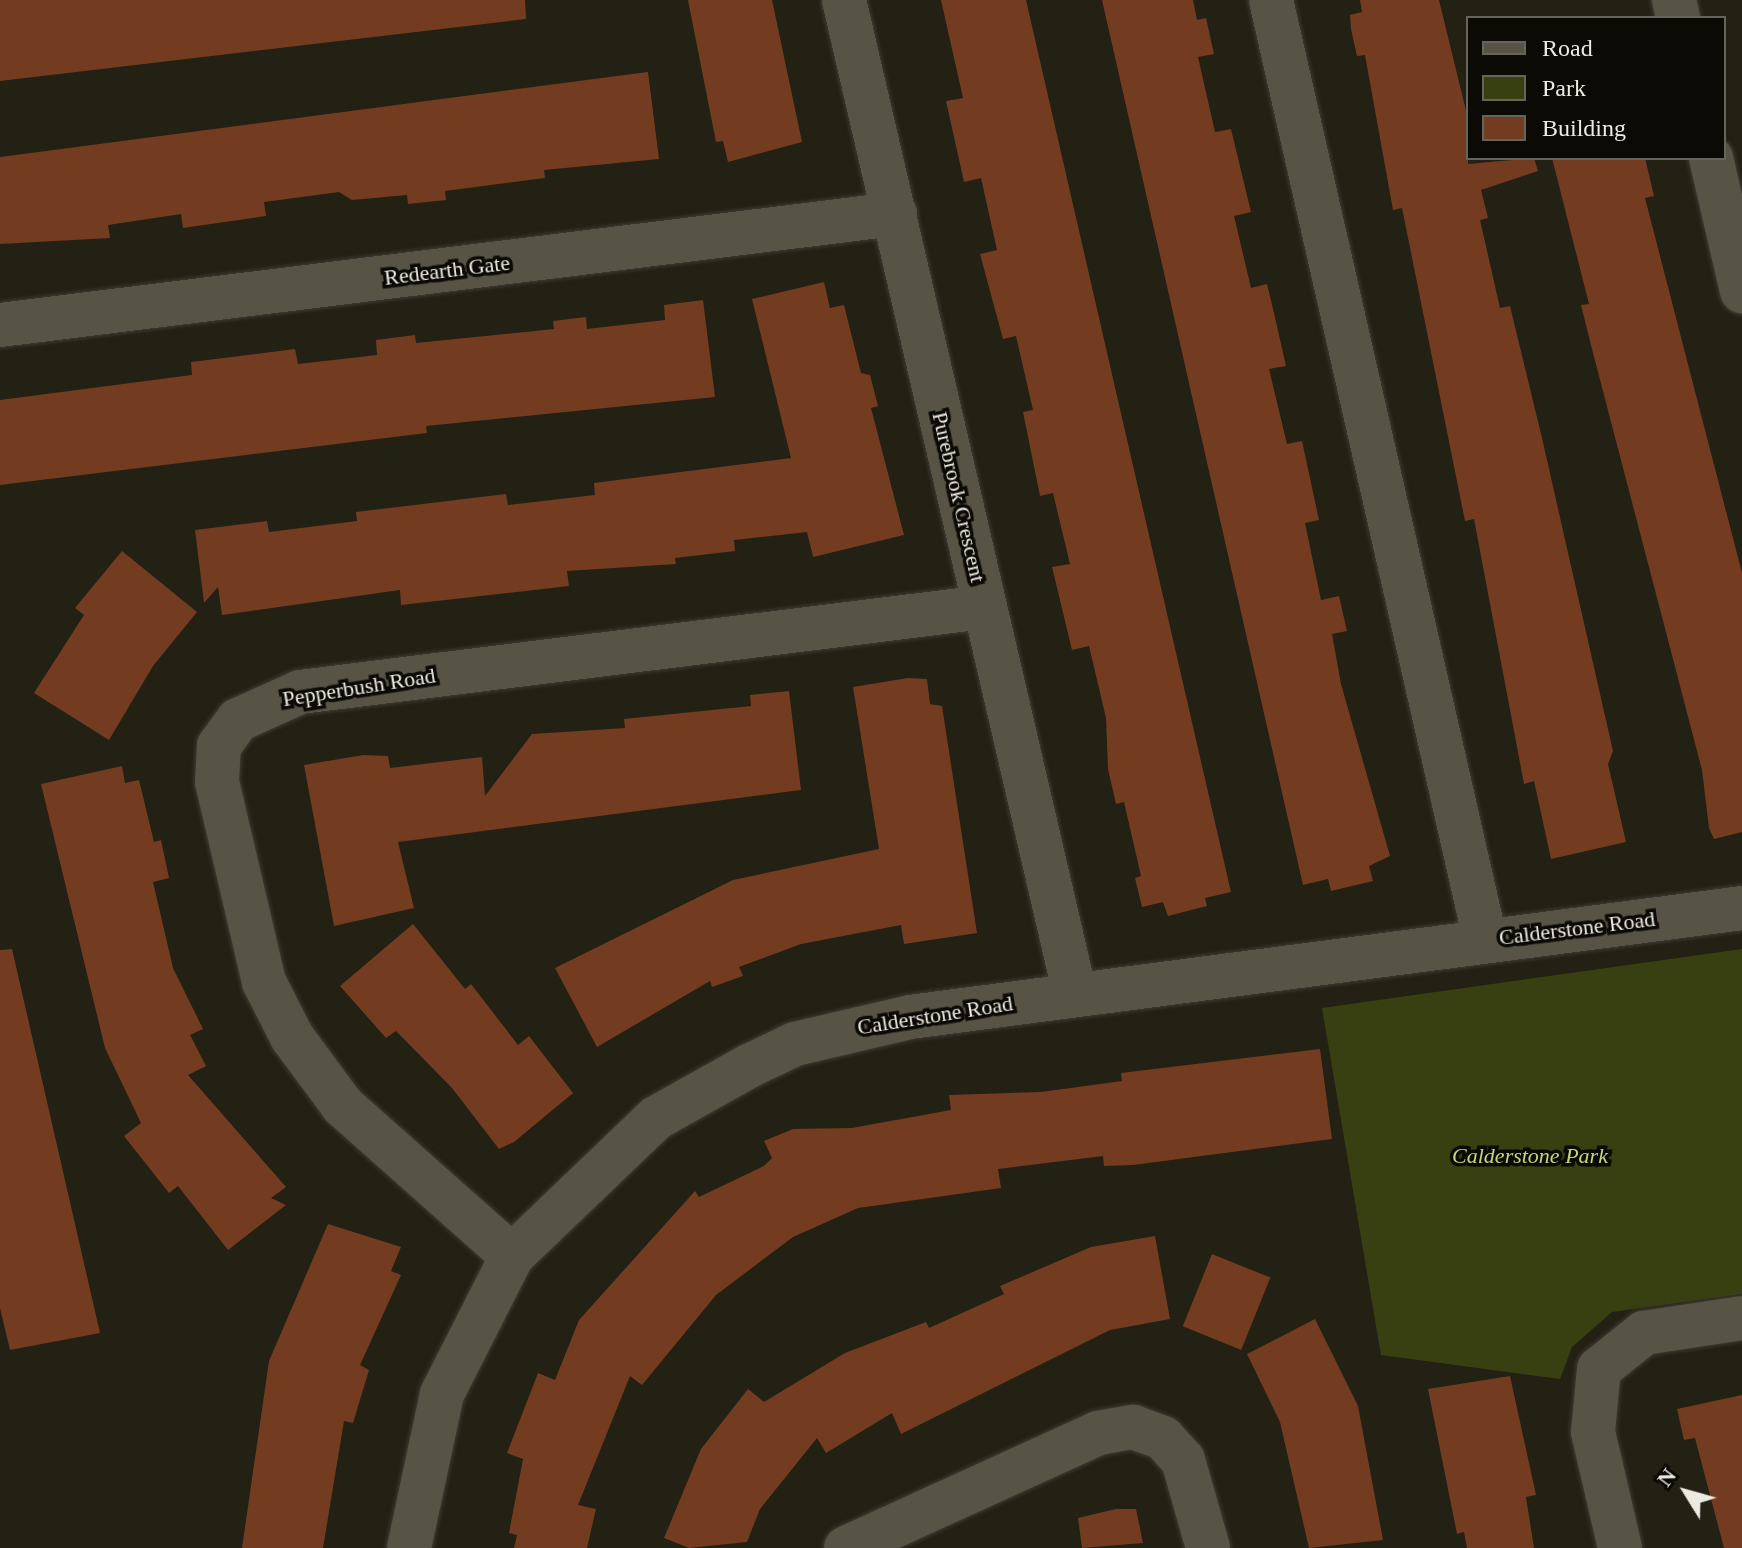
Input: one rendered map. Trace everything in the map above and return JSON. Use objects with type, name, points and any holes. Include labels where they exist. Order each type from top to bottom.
[{"type":"street","name":"Purebrook Crescent","points":[[844,0],[1075,994]]},
{"type":"street","points":[[1271,0],[1485,939]]},
{"type":"street","points":[[1711,160],[1742,291]]},
{"type":"street","name":"Redearth Gate","points":[[0,325],[895,214]]},
{"type":"street","name":"Pepperbush Road","points":[[512,1256],[343,1106],[292,1037],[264,982],[217,782],[219,746],[238,720],[300,692],[984,607]]},
{"type":"street","name":"Calderstone Road","points":[[409,1548],[442,1394],[512,1256],[656,1118],[766,1058],[850,1028],[1075,994],[1742,908]]},
{"type":"street","points":[[1620,1548],[1593,1432],[1599,1369],[1644,1333],[1742,1318]]},
{"type":"street","points":[[846,1548],[1098,1433],[1133,1427],[1163,1438],[1183,1460],[1208,1548]]},
{"type":"green space","name":"Calderstone Park","points":[[1742,949],[1742,1294],[1612,1312],[1572,1347],[1560,1379],[1381,1355],[1322,1008]]},
{"type":"building","points":[[0,0],[525,0],[526,19],[0,81]]},
{"type":"building","points":[[688,0],[772,0],[802,142],[728,162],[723,141],[716,142]]},
{"type":"building","points":[[941,0],[1026,0],[1231,892],[1205,898],[1207,906],[1168,916],[1163,902],[1142,907],[1135,878],[1141,876],[1124,802],[1116,804],[1108,769],[1106,718],[1089,646],[1072,650],[1052,567],[1070,564],[1053,493],[1040,496],[1023,412],[1033,410],[1016,336],[1003,339],[980,254],[997,250],[981,178],[964,182],[946,101],[963,98]]},
{"type":"building","points":[[1102,0],[1193,0],[1197,20],[1206,18],[1214,54],[1198,57],[1215,132],[1231,129],[1251,212],[1234,216],[1251,288],[1267,284],[1274,313],[1286,366],[1269,369],[1287,444],[1302,441],[1319,520],[1305,523],[1321,600],[1339,596],[1347,631],[1332,634],[1341,684],[1390,856],[1369,866],[1373,881],[1331,891],[1328,879],[1303,885]]},
{"type":"building","points":[[1360,0],[1439,0],[1466,111],[1468,164],[1535,160],[1538,171],[1481,190],[1488,218],[1480,220],[1500,308],[1510,306],[1542,438],[1613,751],[1608,764],[1626,842],[1551,859],[1534,781],[1524,784],[1474,519],[1465,521],[1402,208],[1393,210],[1365,55],[1357,56],[1351,29],[1350,15],[1362,12]]},
{"type":"building","points":[[648,72],[659,159],[544,170],[545,178],[445,191],[446,200],[408,204],[407,195],[352,200],[339,192],[264,202],[266,216],[183,228],[181,214],[108,225],[110,238],[0,244],[0,157]]},
{"type":"building","points":[[1553,160],[1645,160],[1654,196],[1645,198],[1742,573],[1742,832],[1714,839],[1709,828],[1702,770],[1581,305],[1589,304]]},
{"type":"building","points":[[824,282],[830,308],[844,305],[861,373],[870,375],[878,406],[871,408],[904,535],[813,557],[807,532],[734,540],[735,551],[675,558],[676,564],[567,571],[569,586],[401,605],[400,590],[222,615],[218,587],[204,603],[195,530],[267,521],[269,532],[357,521],[356,512],[506,494],[508,505],[595,495],[594,483],[791,458],[752,299]]},
{"type":"building","points":[[703,300],[715,397],[426,426],[427,433],[0,485],[0,400],[192,375],[191,362],[295,349],[298,364],[377,355],[376,340],[415,335],[416,343],[554,329],[553,321],[586,317],[587,329],[665,320],[664,305]]},
{"type":"building","points":[[122,551],[197,612],[153,666],[109,740],[34,693],[84,615],[75,608]]},
{"type":"building","points":[[908,678],[927,679],[930,704],[942,706],[977,933],[904,944],[901,925],[801,944],[739,967],[743,976],[712,987],[710,981],[597,1047],[555,968],[733,880],[879,849],[853,687]]},
{"type":"building","points":[[789,691],[801,790],[398,842],[414,908],[334,926],[304,765],[363,755],[388,756],[390,768],[482,757],[485,796],[532,734],[625,728],[624,719],[751,706],[750,695]]},
{"type":"building","points":[[122,766],[125,783],[139,780],[154,842],[161,840],[169,878],[153,882],[173,968],[203,1029],[190,1035],[206,1066],[188,1075],[286,1187],[271,1198],[286,1205],[228,1250],[178,1186],[169,1193],[124,1136],[141,1123],[105,1048],[41,784]]},
{"type":"building","points":[[413,924],[465,989],[471,984],[518,1045],[529,1036],[573,1093],[514,1142],[499,1149],[452,1088],[396,1031],[386,1038],[340,986]]},
{"type":"building","points":[[12,949],[100,1333],[10,1350],[0,1308],[0,950]]},
{"type":"building","points":[[1320,1049],[1332,1139],[1133,1165],[1104,1166],[1103,1156],[998,1169],[1001,1188],[858,1208],[793,1237],[716,1295],[642,1385],[630,1376],[578,1505],[596,1509],[587,1548],[514,1548],[517,1535],[509,1533],[523,1459],[507,1453],[538,1373],[555,1380],[579,1320],[695,1191],[699,1197],[764,1166],[772,1158],[764,1141],[793,1129],[852,1128],[951,1110],[949,1095],[1041,1092],[1122,1081],[1121,1073]]},
{"type":"building","points":[[328,1224],[401,1247],[391,1271],[401,1275],[360,1365],[369,1370],[353,1423],[344,1421],[323,1548],[242,1548],[269,1361]]},
{"type":"building","points":[[1155,1236],[1170,1319],[1110,1330],[901,1434],[892,1413],[826,1453],[817,1438],[760,1509],[747,1542],[689,1548],[664,1538],[701,1449],[748,1389],[764,1402],[845,1353],[926,1322],[929,1328],[1004,1294],[1000,1286],[1091,1247]]},
{"type":"building","points":[[1212,1254],[1270,1278],[1241,1350],[1183,1326]]},
{"type":"building","points":[[1315,1319],[1358,1406],[1383,1540],[1309,1548],[1280,1422],[1247,1354]]},
{"type":"building","points":[[1510,1376],[1536,1495],[1526,1497],[1534,1548],[1467,1548],[1464,1532],[1457,1534],[1428,1389]]},
{"type":"building","points":[[1742,1395],[1742,1548],[1724,1548],[1695,1438],[1684,1440],[1677,1409]]},
{"type":"building","points":[[1116,1509],[1136,1509],[1143,1543],[1082,1548],[1078,1518]]}]
